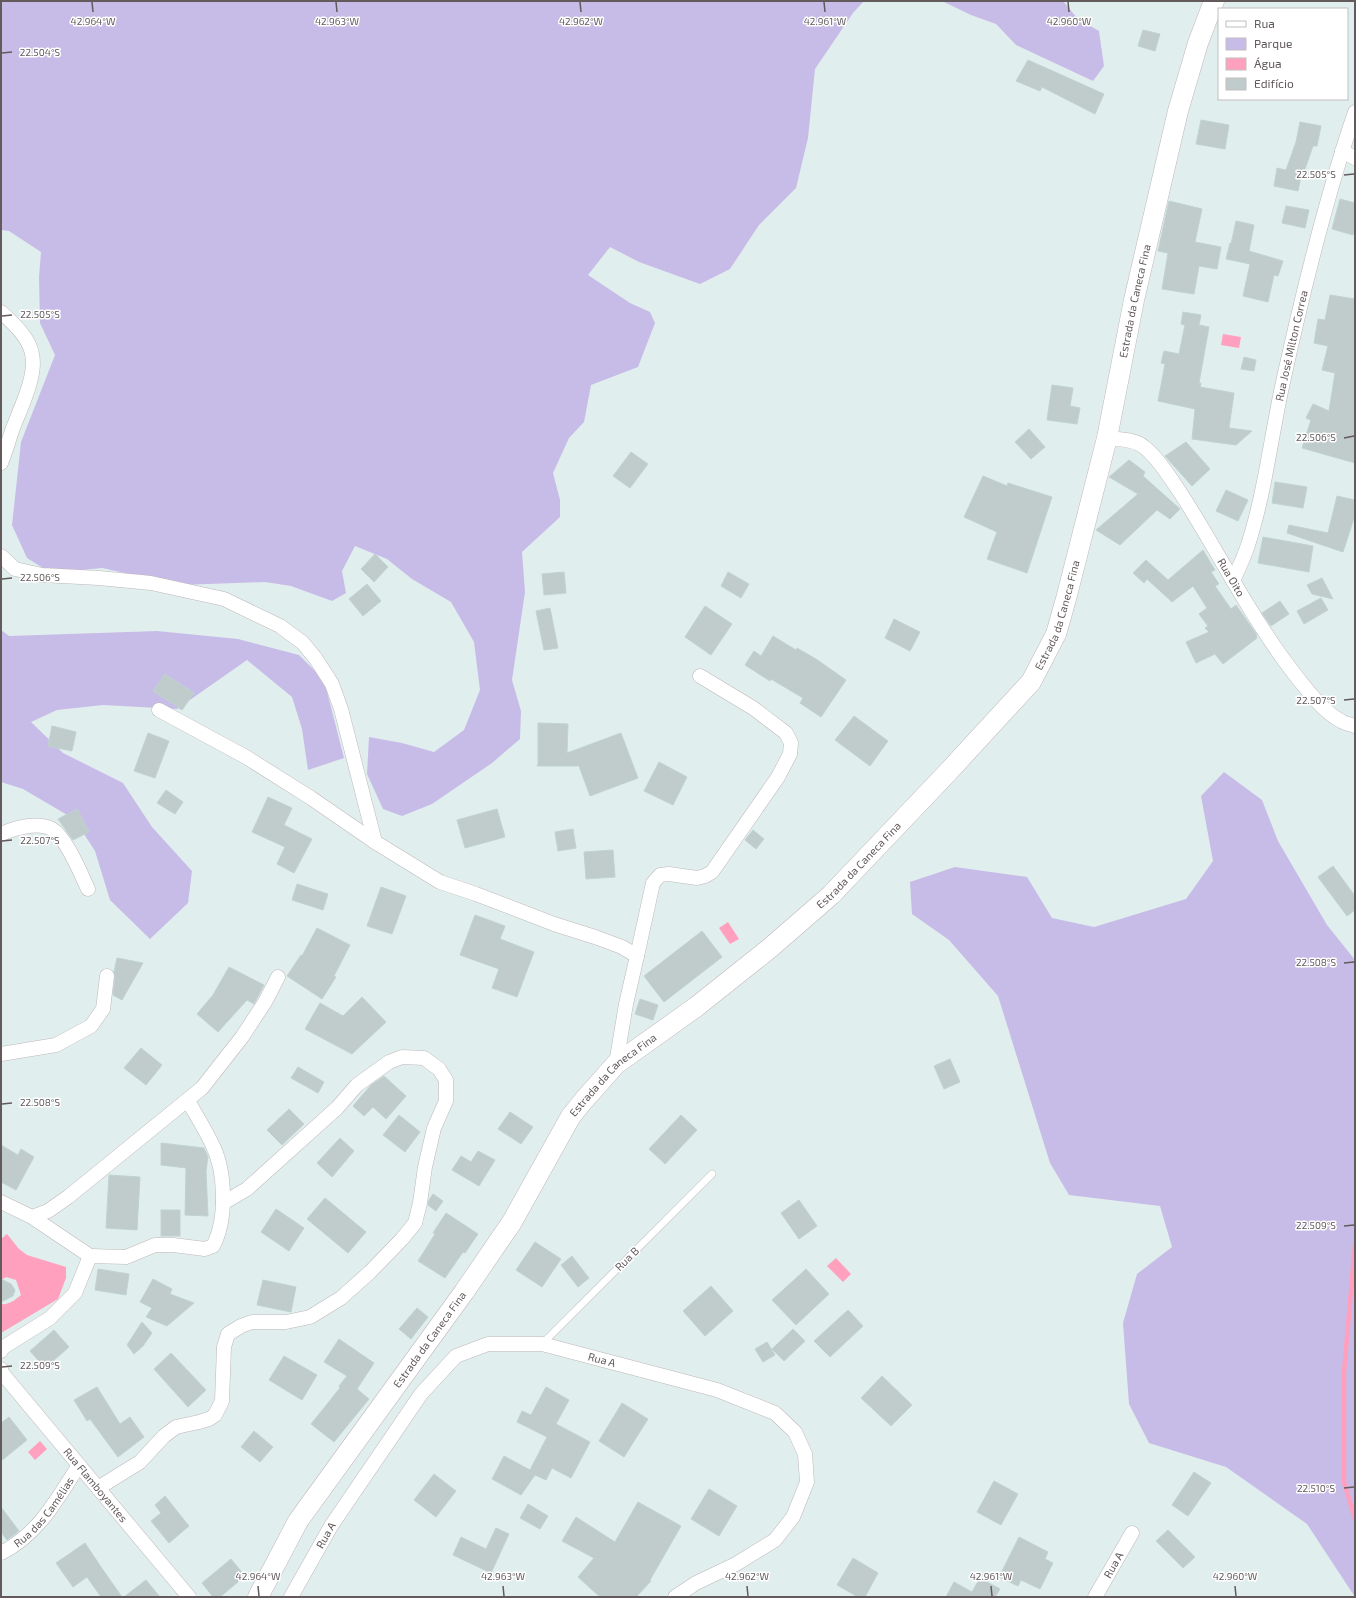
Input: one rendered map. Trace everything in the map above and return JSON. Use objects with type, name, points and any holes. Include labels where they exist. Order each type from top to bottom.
[{"type":"street","name":"Estrada da Caneca Fina","points":[[258,1597],[298,1521],[477,1273],[512,1222],[571,1116],[616,1064],[696,1007],[770,948],[831,894],[948,772],[1031,682],[1043,662],[1056,634],[1107,438],[1134,300],[1178,111],[1198,43],[1214,1]]},
{"type":"street","name":"Rua José Milton Correa","points":[[1233,581],[1247,548],[1258,506],[1283,383],[1309,267],[1342,151],[1355,112]]},
{"type":"street","points":[[1342,151],[1355,158]]},
{"type":"street","points":[[1,312],[14,324],[25,338],[32,353],[33,368],[27,390],[1,462]]},
{"type":"street","name":"Rua Oito","points":[[1107,438],[1134,442],[1144,446],[1153,455],[1195,515],[1270,641],[1309,692],[1327,711],[1341,722],[1355,726]]},
{"type":"street","points":[[1,556],[15,569],[42,575],[151,583],[224,599],[280,626],[303,643],[316,658],[332,684],[341,709],[375,842]]},
{"type":"street","points":[[616,1064],[626,1004],[638,956],[653,883],[660,875],[669,874],[697,878],[712,872],[770,789],[790,754],[791,743],[786,733],[753,708],[700,676]]},
{"type":"street","points":[[159,710],[246,757],[311,798],[375,842],[440,882],[554,924],[622,947],[638,956]]},
{"type":"street","points":[[1,834],[34,825],[52,829],[62,839],[88,889]]},
{"type":"street","points":[[1,1054],[56,1045],[90,1026],[103,1009],[108,976]]},
{"type":"street","points":[[32,1217],[48,1211],[68,1197],[159,1122],[188,1101],[202,1088],[242,1037],[265,1002],[278,977]]},
{"type":"street","points":[[98,1488],[140,1462],[164,1436],[176,1427],[199,1422],[215,1414],[222,1401],[225,1341],[228,1334],[241,1326],[252,1322],[286,1322],[310,1317],[341,1298],[370,1272],[402,1239],[415,1223],[420,1203],[425,1166],[434,1128],[446,1101],[446,1080],[439,1069],[424,1058],[402,1057],[389,1062],[357,1085],[337,1108],[247,1189],[223,1203]]},
{"type":"street","points":[[1,1202],[32,1217],[90,1256],[126,1257],[154,1245],[173,1245],[205,1249],[213,1246],[218,1236],[223,1203],[220,1169],[213,1145],[188,1101]]},
{"type":"street","points":[[1,1351],[2,1348],[50,1318],[75,1293],[90,1256]]},
{"type":"street","name":"Rua A","points":[[291,1597],[331,1526],[421,1394],[456,1356],[488,1344],[542,1344],[717,1390],[775,1413],[795,1432],[805,1454],[807,1482],[793,1517],[775,1540],[736,1564],[696,1583],[675,1597]]},
{"type":"street","name":"Rua Flamboyantes","points":[[2,1371],[189,1597]]},
{"type":"street","name":"Rua das Camélias","points":[[1,1553],[14,1545],[37,1526],[50,1511],[79,1465]]},
{"type":"street","name":"Rua A","points":[[1095,1597],[1132,1533]]},
{"type":"lane","name":"Rua B","points":[[542,1344],[712,1174]]},
{"type":"green space","points":[[1,1],[864,1],[853,13],[815,69],[808,138],[796,188],[759,225],[730,269],[700,284],[639,262],[610,247],[588,275],[630,303],[650,312],[655,323],[638,367],[591,385],[584,422],[569,438],[553,473],[560,500],[560,517],[522,552],[525,592],[512,680],[521,711],[520,739],[492,763],[432,804],[402,816],[383,809],[367,774],[369,737],[402,743],[434,752],[464,730],[480,690],[474,642],[451,602],[412,579],[387,559],[355,546],[342,571],[346,593],[332,601],[291,586],[265,582],[180,585],[102,568],[51,573],[27,558],[12,525],[21,442],[55,355],[40,323],[39,277],[41,252],[9,231],[1,230]]},
{"type":"green space","points":[[942,1],[1063,1],[1078,19],[1099,31],[1104,66],[1093,81],[1016,45],[996,24],[971,15]]},
{"type":"green space","points":[[1,630],[9,636],[157,631],[238,639],[299,655],[324,680],[344,758],[308,770],[302,729],[292,697],[247,660],[177,709],[103,705],[57,710],[31,722],[63,753],[123,783],[152,827],[192,871],[188,903],[150,939],[110,900],[95,851],[77,823],[69,816],[23,789],[1,782]]},
{"type":"green space","points":[[1224,772],[1262,800],[1278,841],[1327,925],[1355,960],[1355,1597],[1307,1524],[1226,1467],[1149,1443],[1129,1404],[1123,1323],[1137,1274],[1172,1247],[1160,1206],[1069,1195],[1050,1163],[998,996],[949,940],[912,914],[910,882],[955,867],[1027,877],[1052,918],[1094,927],[1186,899],[1213,861],[1201,796]]},
{"type":"water","points":[[1223,334],[1241,337],[1239,348],[1221,345]]},
{"type":"water","points":[[728,922],[739,939],[730,944],[719,928]]},
{"type":"water","points":[[7,1234],[19,1249],[27,1255],[66,1267],[66,1278],[58,1299],[1,1333],[1,1304],[9,1303],[21,1295],[16,1280],[6,1277],[1,1280],[1,1239]]},
{"type":"water","points":[[836,1258],[851,1274],[843,1282],[827,1266]]},
{"type":"water","points":[[40,1441],[47,1449],[35,1460],[28,1452]]},
{"type":"building","points":[[1143,30],[1160,34],[1155,51],[1138,46]]},
{"type":"building","points":[[1028,60],[1104,94],[1095,114],[1042,87],[1040,91],[1016,81]]},
{"type":"building","points":[[1201,120],[1229,125],[1225,149],[1196,144]]},
{"type":"building","points":[[1300,122],[1321,126],[1317,146],[1313,146],[1304,172],[1302,172],[1298,191],[1274,186],[1277,168],[1286,170],[1296,142]]},
{"type":"building","points":[[1340,199],[1355,203],[1355,227],[1353,235],[1332,229]]},
{"type":"building","points":[[1169,201],[1202,209],[1195,242],[1221,247],[1217,269],[1199,266],[1194,294],[1162,289],[1168,253],[1158,251]]},
{"type":"building","points":[[1286,206],[1309,210],[1305,228],[1282,223]]},
{"type":"building","points":[[1236,221],[1254,225],[1249,251],[1283,261],[1278,276],[1274,275],[1268,302],[1243,296],[1250,264],[1226,259]]},
{"type":"building","points":[[1330,295],[1355,299],[1355,463],[1302,448],[1311,420],[1306,418],[1313,404],[1329,411],[1335,373],[1322,370],[1328,346],[1314,343],[1318,319],[1325,320]]},
{"type":"building","points":[[1183,312],[1201,315],[1199,325],[1209,327],[1199,383],[1201,383],[1200,387],[1234,393],[1229,428],[1252,431],[1236,445],[1192,439],[1195,409],[1158,401],[1165,364],[1161,363],[1164,351],[1179,354],[1185,325],[1181,324]]},
{"type":"building","points":[[1244,357],[1256,360],[1254,371],[1241,369]]},
{"type":"building","points":[[1052,385],[1073,388],[1070,406],[1080,408],[1077,424],[1047,420]]},
{"type":"building","points":[[1029,429],[1045,447],[1031,459],[1015,442]]},
{"type":"building","points":[[1186,442],[1210,469],[1192,486],[1165,456]]},
{"type":"building","points":[[631,452],[648,464],[630,488],[613,476]]},
{"type":"building","points":[[1129,460],[1145,472],[1143,476],[1180,509],[1170,519],[1157,510],[1120,545],[1096,530],[1138,494],[1109,477]]},
{"type":"building","points":[[983,476],[1007,486],[1008,483],[1052,497],[1027,573],[987,559],[997,532],[964,517]]},
{"type":"building","points":[[1275,482],[1307,487],[1303,508],[1272,503]]},
{"type":"building","points":[[1226,490],[1248,500],[1238,521],[1216,511]]},
{"type":"building","points":[[1337,496],[1355,500],[1355,515],[1343,552],[1287,533],[1289,525],[1328,533]]},
{"type":"building","points":[[1263,537],[1313,546],[1309,572],[1258,563]]},
{"type":"building","points":[[1203,550],[1215,570],[1211,572],[1219,584],[1215,586],[1231,609],[1236,605],[1257,635],[1257,638],[1223,664],[1215,654],[1196,663],[1186,642],[1209,632],[1205,628],[1208,626],[1199,614],[1207,608],[1193,586],[1172,602],[1147,579],[1144,583],[1133,573],[1146,560],[1168,580]]},
{"type":"building","points":[[375,554],[388,567],[374,582],[361,569]]},
{"type":"building","points":[[564,572],[566,593],[544,595],[542,574]]},
{"type":"building","points":[[728,572],[749,584],[741,598],[721,586]]},
{"type":"building","points":[[1322,578],[1333,599],[1312,594],[1307,585]]},
{"type":"building","points":[[367,584],[381,601],[363,616],[349,599]]},
{"type":"building","points":[[1321,598],[1328,610],[1304,624],[1297,611]]},
{"type":"building","points":[[1280,601],[1289,614],[1271,626],[1262,613]]},
{"type":"building","points":[[705,606],[732,624],[711,655],[685,637]]},
{"type":"building","points":[[550,608],[558,648],[544,650],[536,611]]},
{"type":"building","points":[[894,619],[920,632],[910,651],[885,638]]},
{"type":"building","points":[[773,636],[796,650],[797,648],[816,659],[846,680],[821,717],[800,703],[803,698],[771,679],[770,681],[745,665],[754,651],[761,656]]},
{"type":"building","points":[[165,674],[194,693],[182,710],[153,691]]},
{"type":"building","points":[[854,716],[888,741],[870,766],[835,740]]},
{"type":"building","points":[[538,723],[568,724],[567,753],[621,733],[638,778],[590,796],[579,766],[537,766]]},
{"type":"building","points":[[52,726],[76,732],[72,751],[48,746]]},
{"type":"building","points":[[148,733],[169,741],[155,778],[134,771]]},
{"type":"building","points":[[659,762],[687,777],[673,805],[644,791]]},
{"type":"building","points":[[166,790],[183,802],[175,814],[157,803]]},
{"type":"building","points":[[268,797],[292,808],[284,825],[312,839],[294,873],[277,864],[285,847],[252,832]]},
{"type":"building","points":[[77,809],[89,832],[73,840],[58,819]]},
{"type":"building","points":[[497,809],[505,837],[465,848],[457,820]]},
{"type":"building","points":[[573,829],[576,848],[558,851],[555,832]]},
{"type":"building","points":[[753,830],[764,839],[756,849],[745,840]]},
{"type":"building","points":[[613,850],[615,877],[586,879],[584,852]]},
{"type":"building","points":[[1333,866],[1355,896],[1355,910],[1347,916],[1318,877]]},
{"type":"building","points":[[297,884],[328,894],[323,910],[292,900]]},
{"type":"building","points":[[381,887],[406,896],[392,934],[367,926]]},
{"type":"building","points":[[475,915],[505,926],[500,939],[534,952],[517,997],[492,988],[499,969],[460,955]]},
{"type":"building","points":[[317,928],[350,945],[334,976],[336,977],[322,999],[287,976],[301,955],[302,956]]},
{"type":"building","points":[[702,931],[722,957],[664,1002],[644,976]]},
{"type":"building","points":[[117,958],[143,963],[122,1000],[113,995],[115,977],[114,972]]},
{"type":"building","points":[[229,967],[264,985],[254,1004],[247,1000],[218,1032],[197,1014],[213,995]]},
{"type":"building","points":[[362,997],[386,1022],[352,1054],[305,1029],[320,1003],[343,1016]]},
{"type":"building","points":[[640,999],[658,1005],[653,1020],[635,1014]]},
{"type":"building","points":[[141,1048],[162,1065],[146,1085],[124,1068]]},
{"type":"building","points":[[950,1059],[960,1082],[944,1089],[934,1066]]},
{"type":"building","points":[[298,1067],[324,1082],[318,1093],[291,1078]]},
{"type":"building","points":[[384,1076],[406,1096],[386,1119],[373,1107],[364,1116],[353,1106],[371,1085]]},
{"type":"building","points":[[289,1109],[304,1124],[282,1145],[267,1130]]},
{"type":"building","points":[[510,1112],[533,1127],[521,1144],[498,1129]]},
{"type":"building","points":[[399,1115],[420,1132],[405,1152],[383,1135]]},
{"type":"building","points":[[681,1115],[697,1130],[665,1164],[649,1149]]},
{"type":"building","points":[[340,1138],[354,1151],[332,1177],[317,1163]]},
{"type":"building","points":[[161,1143],[204,1148],[208,1157],[206,1171],[208,1216],[185,1215],[186,1168],[161,1165]]},
{"type":"building","points":[[1,1145],[18,1155],[21,1149],[34,1157],[16,1190],[1,1182]]},
{"type":"building","points":[[478,1151],[495,1160],[479,1186],[452,1170],[461,1156],[471,1162]]},
{"type":"building","points":[[109,1175],[140,1177],[137,1230],[106,1228]]},
{"type":"building","points":[[433,1194],[443,1201],[436,1211],[428,1205]]},
{"type":"building","points":[[325,1198],[366,1232],[348,1253],[307,1219]]},
{"type":"building","points":[[799,1200],[817,1226],[799,1239],[781,1213]]},
{"type":"building","points":[[276,1209],[304,1228],[289,1251],[261,1232]]},
{"type":"building","points":[[161,1210],[180,1210],[180,1236],[161,1236]]},
{"type":"building","points":[[446,1213],[478,1234],[465,1253],[463,1252],[445,1278],[418,1261]]},
{"type":"building","points":[[535,1242],[561,1259],[542,1287],[516,1270]]},
{"type":"building","points":[[572,1256],[589,1278],[578,1287],[561,1265]]},
{"type":"building","points":[[98,1269],[129,1274],[126,1295],[95,1290]]},
{"type":"building","points":[[806,1269],[829,1294],[796,1325],[772,1300]]},
{"type":"building","points":[[1,1279],[11,1284],[15,1290],[13,1296],[1,1302]]},
{"type":"building","points":[[153,1279],[172,1289],[170,1294],[194,1303],[167,1326],[146,1317],[152,1308],[140,1302]]},
{"type":"building","points":[[263,1280],[296,1287],[291,1312],[257,1305]]},
{"type":"building","points":[[711,1286],[733,1311],[705,1336],[683,1311]]},
{"type":"building","points":[[417,1308],[428,1317],[411,1339],[399,1329]]},
{"type":"building","points":[[848,1310],[863,1326],[830,1357],[814,1341]]},
{"type":"building","points":[[142,1322],[152,1333],[143,1346],[134,1354],[127,1345]]},
{"type":"building","points":[[793,1329],[805,1341],[784,1361],[772,1349]]},
{"type":"building","points":[[54,1330],[69,1347],[45,1368],[30,1351]]},
{"type":"building","points":[[339,1339],[374,1363],[357,1389],[369,1399],[334,1442],[311,1424],[340,1388],[339,1386],[347,1376],[324,1362]]},
{"type":"building","points":[[767,1342],[775,1355],[763,1362],[755,1349]]},
{"type":"building","points":[[171,1353],[206,1390],[188,1407],[154,1369]]},
{"type":"building","points":[[284,1356],[317,1375],[302,1400],[269,1380]]},
{"type":"building","points":[[882,1376],[912,1405],[891,1426],[861,1398]]},
{"type":"building","points":[[97,1387],[120,1424],[130,1417],[144,1437],[118,1457],[90,1419],[87,1421],[74,1400]]},
{"type":"building","points":[[546,1387],[569,1400],[556,1424],[590,1442],[571,1478],[552,1468],[546,1480],[535,1475],[521,1495],[492,1479],[504,1456],[530,1470],[547,1437],[517,1422],[522,1411],[531,1415]]},
{"type":"building","points":[[622,1403],[648,1419],[624,1457],[599,1441]]},
{"type":"building","points":[[9,1417],[27,1440],[1,1461],[1,1423]]},
{"type":"building","points":[[254,1431],[273,1447],[260,1462],[241,1447]]},
{"type":"building","points":[[1194,1472],[1211,1483],[1188,1516],[1172,1505]]},
{"type":"building","points":[[434,1474],[456,1491],[436,1517],[414,1500]]},
{"type":"building","points":[[994,1481],[1018,1494],[1001,1525],[977,1512]]},
{"type":"building","points":[[709,1489],[737,1506],[719,1536],[691,1519]]},
{"type":"building","points":[[165,1496],[189,1526],[169,1543],[151,1521],[161,1513],[155,1505]]},
{"type":"building","points":[[638,1502],[681,1526],[650,1580],[651,1581],[636,1597],[600,1597],[578,1577],[594,1558],[562,1541],[576,1517],[615,1542]]},
{"type":"building","points":[[528,1504],[548,1516],[540,1529],[520,1518]]},
{"type":"building","points":[[1,1507],[19,1531],[7,1540],[1,1532]]},
{"type":"building","points":[[496,1528],[509,1534],[491,1573],[453,1555],[461,1537],[486,1549]]},
{"type":"building","points":[[1168,1530],[1195,1557],[1183,1568],[1156,1541]]},
{"type":"building","points":[[1019,1537],[1048,1552],[1045,1559],[1053,1563],[1040,1589],[1021,1580],[1018,1586],[999,1577]]},
{"type":"building","points":[[85,1543],[122,1597],[101,1597],[87,1577],[73,1587],[56,1563]]},
{"type":"building","points":[[853,1558],[878,1573],[865,1597],[858,1597],[837,1585]]},
{"type":"building","points":[[231,1559],[245,1576],[220,1597],[213,1597],[202,1583]]},
{"type":"building","points":[[980,1578],[1000,1589],[995,1597],[946,1597],[954,1582],[972,1592]]},
{"type":"building","points":[[146,1580],[160,1597],[124,1597]]},
{"type":"waterway","points":[[1355,1244],[1344,1372],[1344,1482],[1355,1519]]}]
